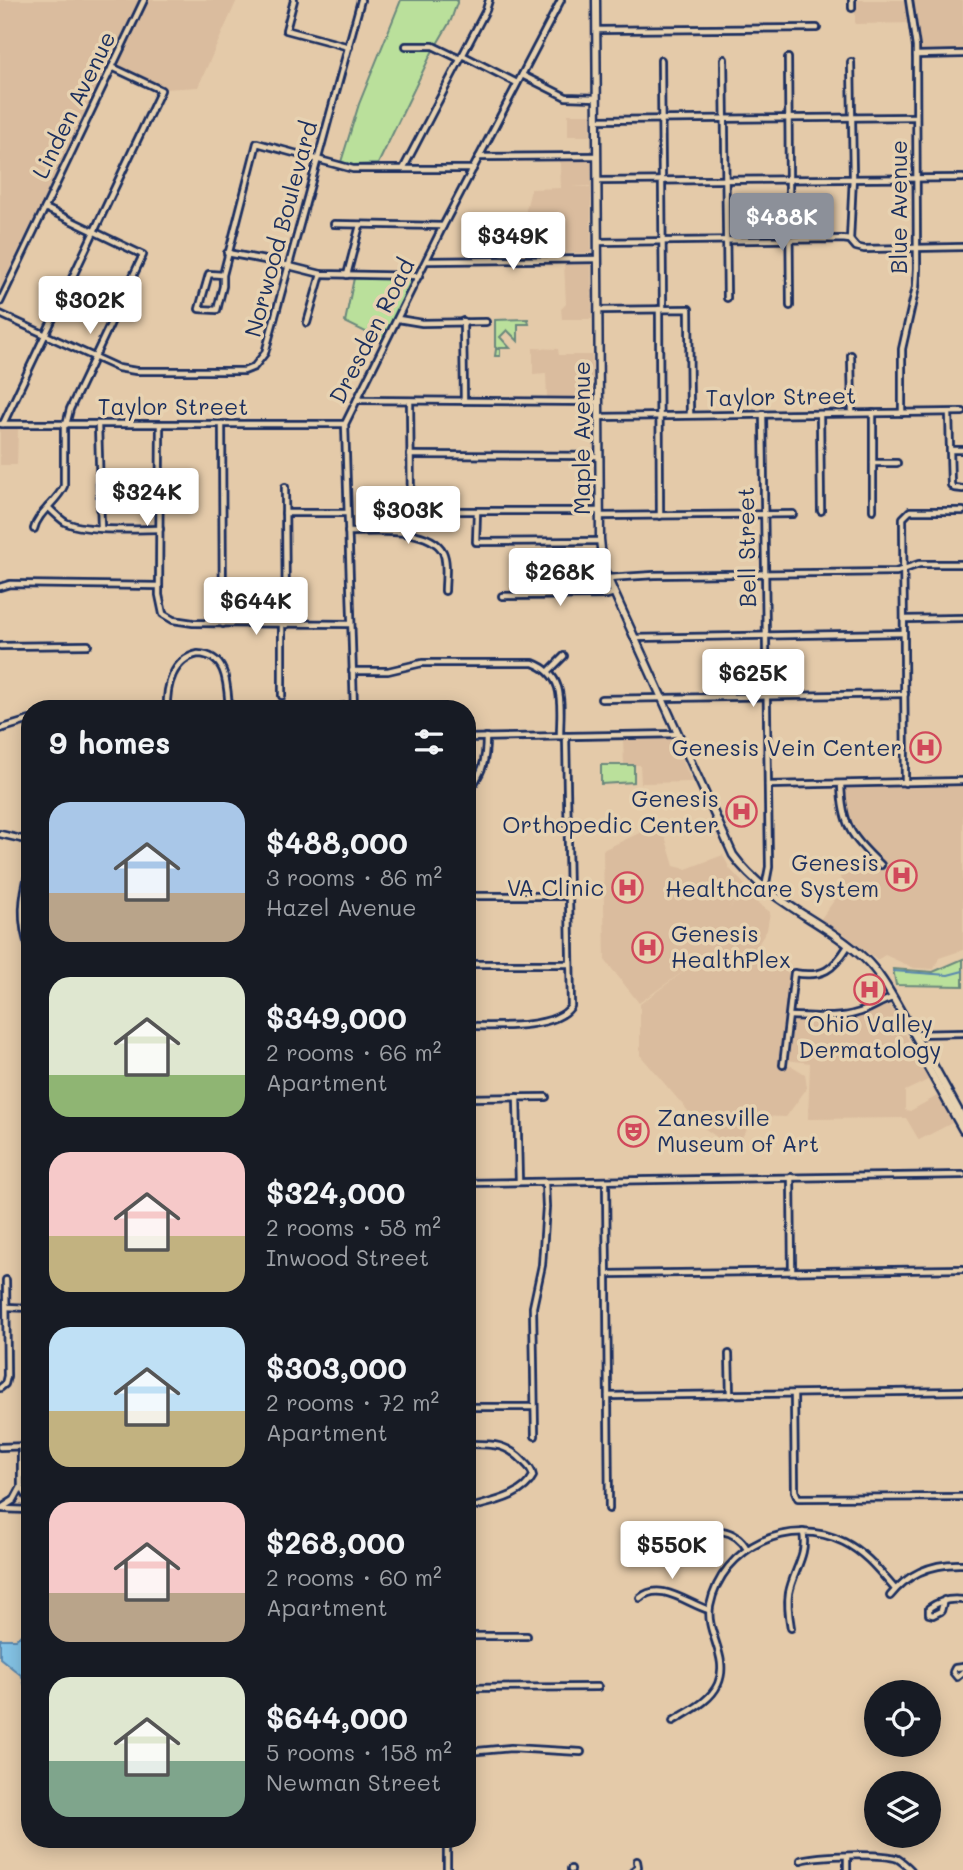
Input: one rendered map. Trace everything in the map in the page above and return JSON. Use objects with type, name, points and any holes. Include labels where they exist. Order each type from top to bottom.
[{"type":"main road","name":"Maple Avenue","points":[[596,0],[600,541],[607,578],[727,844],[750,877],[871,965],[914,1034],[926,1058],[926,1064],[963,1130]]},
{"type":"main road","name":"Maple Avenue","points":[[926,1058],[931,1061],[963,1119]]},
{"type":"street","name":"Linden Avenue","points":[[0,302],[144,0]]},
{"type":"street","points":[[294,0],[286,30],[349,47]]},
{"type":"street","name":"Norwood Boulevard","points":[[0,314],[118,368],[136,371],[233,371],[254,367],[265,354],[361,0]]},
{"type":"street","points":[[404,169],[489,0]]},
{"type":"street","name":"Dresden Road","points":[[354,700],[345,424],[443,226],[561,0]]},
{"type":"street","points":[[852,0],[852,8]]},
{"type":"street","name":"Blue Avenue","points":[[902,413],[902,349],[916,287],[917,248],[916,55],[915,30],[909,0]]},
{"type":"street","points":[[597,30],[817,27]]},
{"type":"street","points":[[406,46],[433,46],[517,83]]},
{"type":"street","points":[[916,55],[963,54]]},
{"type":"street","points":[[789,58],[790,306]]},
{"type":"street","points":[[724,59],[727,298]]},
{"type":"street","points":[[660,516],[661,60]]},
{"type":"street","points":[[850,240],[853,179],[851,62]]},
{"type":"street","points":[[1,424],[161,90],[112,66]]},
{"type":"street","points":[[522,75],[566,97],[597,99]]},
{"type":"street","points":[[597,120],[916,117]]},
{"type":"street","points":[[223,275],[209,274],[199,309],[217,310],[227,253],[257,143],[353,169],[474,169]]},
{"type":"street","points":[[480,157],[597,156]]},
{"type":"street","points":[[598,181],[963,178]]},
{"type":"street","points":[[34,529],[36,521],[64,486],[66,417],[143,255],[45,208]]},
{"type":"street","points":[[334,225],[443,226]]},
{"type":"street","points":[[346,275],[360,225]]},
{"type":"street","points":[[598,242],[850,240],[859,248],[963,247]]},
{"type":"street","points":[[227,253],[321,274],[419,276]]},
{"type":"street","points":[[427,261],[598,259]]},
{"type":"street","points":[[307,323],[321,274]]},
{"type":"street","points":[[598,310],[689,309],[690,415]]},
{"type":"street","points":[[398,319],[422,323],[486,322]]},
{"type":"street","points":[[463,321],[464,401]]},
{"type":"street","points":[[851,355],[852,413]]},
{"type":"street","points":[[357,400],[599,402]]},
{"type":"street","points":[[410,401],[411,510],[660,516],[793,514]]},
{"type":"street","points":[[949,412],[951,487],[963,489]]},
{"type":"street","name":"Taylor Street","points":[[599,417],[963,412]]},
{"type":"street","points":[[873,413],[873,510]]},
{"type":"street","name":"Bell Street","points":[[763,414],[769,871],[765,889]]},
{"type":"street","points":[[820,414],[821,511]]},
{"type":"street","name":"Taylor Street","points":[[1,424],[345,424]]},
{"type":"street","points":[[222,424],[223,624]]},
{"type":"street","points":[[98,425],[101,527]]},
{"type":"street","points":[[160,425],[159,586],[161,609],[168,618],[178,622],[223,624],[351,624]]},
{"type":"street","points":[[950,450],[963,450]]},
{"type":"street","points":[[410,455],[600,456]]},
{"type":"street","points":[[873,463],[897,463]]},
{"type":"street","points":[[282,696],[285,487]]},
{"type":"street","points":[[48,507],[68,523],[101,527],[160,528]]},
{"type":"street","points":[[905,783],[903,521],[907,513],[912,511],[963,511]]},
{"type":"street","points":[[477,512],[476,542],[600,541]]},
{"type":"street","points":[[285,513],[347,513]]},
{"type":"street","points":[[348,532],[410,534],[432,541],[444,554],[445,591]]},
{"type":"street","points":[[607,578],[904,571],[912,565],[963,564]]},
{"type":"street","points":[[0,587],[10,584],[159,586]]},
{"type":"street","points":[[502,596],[614,593]]},
{"type":"street","points":[[905,619],[963,618]]},
{"type":"street","points":[[634,638],[904,633]]},
{"type":"street","points":[[0,646],[88,645]]},
{"type":"street","points":[[168,700],[169,686],[177,667],[188,657],[204,654],[214,658],[223,669],[228,700]]},
{"type":"street","points":[[549,671],[564,656]]},
{"type":"street","points":[[352,671],[387,671],[422,663],[533,663],[549,671],[559,692],[563,736],[571,1003],[569,1011],[524,1026],[476,1026]]},
{"type":"street","points":[[601,699],[905,694]]},
{"type":"street","points":[[0,729],[21,723]]},
{"type":"street","points":[[476,738],[678,734]]},
{"type":"street","points":[[476,781],[483,771],[486,737]]},
{"type":"street","points":[[768,785],[963,781]]},
{"type":"street","points":[[841,784],[842,808],[847,824],[858,842],[881,864]]},
{"type":"street","points":[[0,834],[21,839]]},
{"type":"street","points":[[750,877],[762,876],[769,871]]},
{"type":"street","points":[[476,896],[569,896]]},
{"type":"street","points":[[783,1065],[794,973],[812,975],[826,971],[848,946]]},
{"type":"street","points":[[476,964],[570,964]]},
{"type":"street","points":[[883,1000],[889,990]]},
{"type":"street","points":[[789,1016],[848,1015],[893,998]]},
{"type":"street","points":[[914,1034],[963,1032]]},
{"type":"street","points":[[517,1097],[519,1182]]},
{"type":"street","points":[[476,1098],[546,1097]]},
{"type":"street","points":[[476,1183],[963,1175]]},
{"type":"street","points":[[790,1177],[792,1271]]},
{"type":"street","points":[[606,1181],[609,1509]]},
{"type":"street","points":[[535,1436],[533,1307],[542,1265],[545,1182]]},
{"type":"street","points":[[607,1274],[963,1269]]},
{"type":"street","points":[[0,1388],[5,1384],[7,1376],[6,1280]]},
{"type":"street","points":[[7,1307],[21,1308]]},
{"type":"street","points":[[729,1354],[730,1395]]},
{"type":"street","points":[[608,1396],[963,1391]]},
{"type":"street","points":[[794,1394],[795,1491],[798,1498],[963,1497]]},
{"type":"street","points":[[476,1407],[534,1406]]},
{"type":"street","points":[[476,1444],[507,1447],[525,1463],[533,1476],[528,1485],[520,1491],[476,1506]]},
{"type":"street","points":[[0,1447],[21,1447],[21,1486],[14,1500],[0,1509]]},
{"type":"street","points":[[0,1509],[21,1510]]},
{"type":"street","points":[[637,1531],[665,1535],[719,1530],[739,1539],[747,1549]]},
{"type":"street","points":[[791,1628],[789,1591],[803,1555],[803,1532]]},
{"type":"street","points":[[673,1721],[707,1699],[719,1682],[721,1662],[709,1610],[723,1574],[747,1549],[778,1535],[803,1532],[827,1535],[850,1545],[870,1561],[895,1589]]},
{"type":"street","points":[[890,1596],[909,1578],[926,1569],[963,1564]]},
{"type":"street","points":[[640,1598],[646,1592],[656,1591],[709,1610]]},
{"type":"street","points":[[944,1600],[963,1600]]},
{"type":"street","points":[[476,1636],[527,1636]]},
{"type":"street","points":[[963,1667],[955,1668],[953,1674],[959,1677],[963,1672]]},
{"type":"street","points":[[476,1688],[598,1687]]},
{"type":"street","points":[[476,1751],[511,1748],[581,1752]]},
{"type":"street","points":[[447,1848],[447,1870]]},
{"type":"street","points":[[801,1860],[810,1857],[893,1858],[911,1870]]},
{"type":"street","points":[[847,1857],[847,1870]]},
{"type":"street","points":[[634,1870],[638,1867],[637,1861]]},
{"type":"shaded area","points":[[0,0],[237,0],[198,87],[164,89],[109,63],[0,289]]},
{"type":"shaded area","points":[[855,0],[963,0],[963,52],[920,52],[918,23],[855,24]]},
{"type":"shaded area","points":[[568,114],[591,114],[590,136],[568,136]]},
{"type":"shaded area","points":[[560,161],[591,163],[591,186],[570,187],[591,187],[591,253],[559,253],[558,226],[522,227],[531,189],[561,188]]},
{"type":"shaded area","points":[[564,263],[591,264],[592,319],[562,319],[561,309],[566,304]]},
{"type":"shaded area","points":[[533,348],[558,349],[559,355],[592,355],[592,397],[547,397],[546,373],[533,374]]},
{"type":"shaded area","points":[[0,429],[18,429],[17,465],[0,465]]},
{"type":"shaded area","points":[[623,738],[672,738],[692,782],[641,783],[640,765],[624,765]]},
{"type":"shaded area","name":"Genesis Healthcare System","points":[[963,783],[963,950],[939,958],[934,969],[914,968],[885,955],[877,960],[843,933],[820,920],[841,891],[839,873],[872,854],[853,831],[844,812],[843,789]]},
{"type":"shaded area","points":[[661,823],[674,866],[686,869],[723,855],[730,869],[745,885],[729,909],[746,887],[758,895],[755,901],[770,912],[767,930],[756,948],[787,971],[791,980],[780,1065],[792,1066],[805,1074],[807,1088],[786,1117],[756,1116],[734,1149],[701,1126],[640,1055],[640,1004],[694,964],[639,1003],[605,960],[603,850]]},
{"type":"shaded area","points":[[885,1004],[890,1006],[930,1079],[905,1091],[905,1110],[910,1111],[939,1095],[954,1122],[919,1140],[906,1118],[808,1119],[810,1063],[787,1060],[792,1023],[797,1020],[853,1018]]},
{"type":"green space","points":[[401,0],[458,0],[451,20],[437,44],[459,56],[457,61],[433,50],[378,164],[353,165],[341,162],[359,104]]},
{"type":"green space","points":[[354,278],[414,280],[384,341],[345,322]]},
{"type":"green space","points":[[528,319],[529,324],[518,324],[518,341],[507,330],[500,337],[510,348],[500,348],[500,356],[495,356],[498,349],[495,347],[495,320]]},
{"type":"green space","points":[[601,765],[634,765],[634,782],[601,784]]},
{"type":"green space","points":[[963,959],[963,986],[896,985],[893,969],[933,972]]},
{"type":"water","points":[[21,1635],[21,1675],[0,1658],[0,1639],[16,1639]]},
{"type":"waterway","points":[[893,971],[948,975],[963,971]]},
{"type":"place","name":"Genesis Vein Center","points":[[925,748]]},
{"type":"place","name":"Genesis Orthopedic Center","points":[[742,812]]},
{"type":"place","name":"Genesis Healthcare System","points":[[902,876]]},
{"type":"place","name":"VA Clinic","points":[[627,888]]},
{"type":"place","name":"Genesis HealthPlex","points":[[648,947]]},
{"type":"place","name":"Ohio Valley Dermatology","points":[[870,990]]},
{"type":"place","name":"Zanesville Museum of Art","points":[[634,1131]]}]
